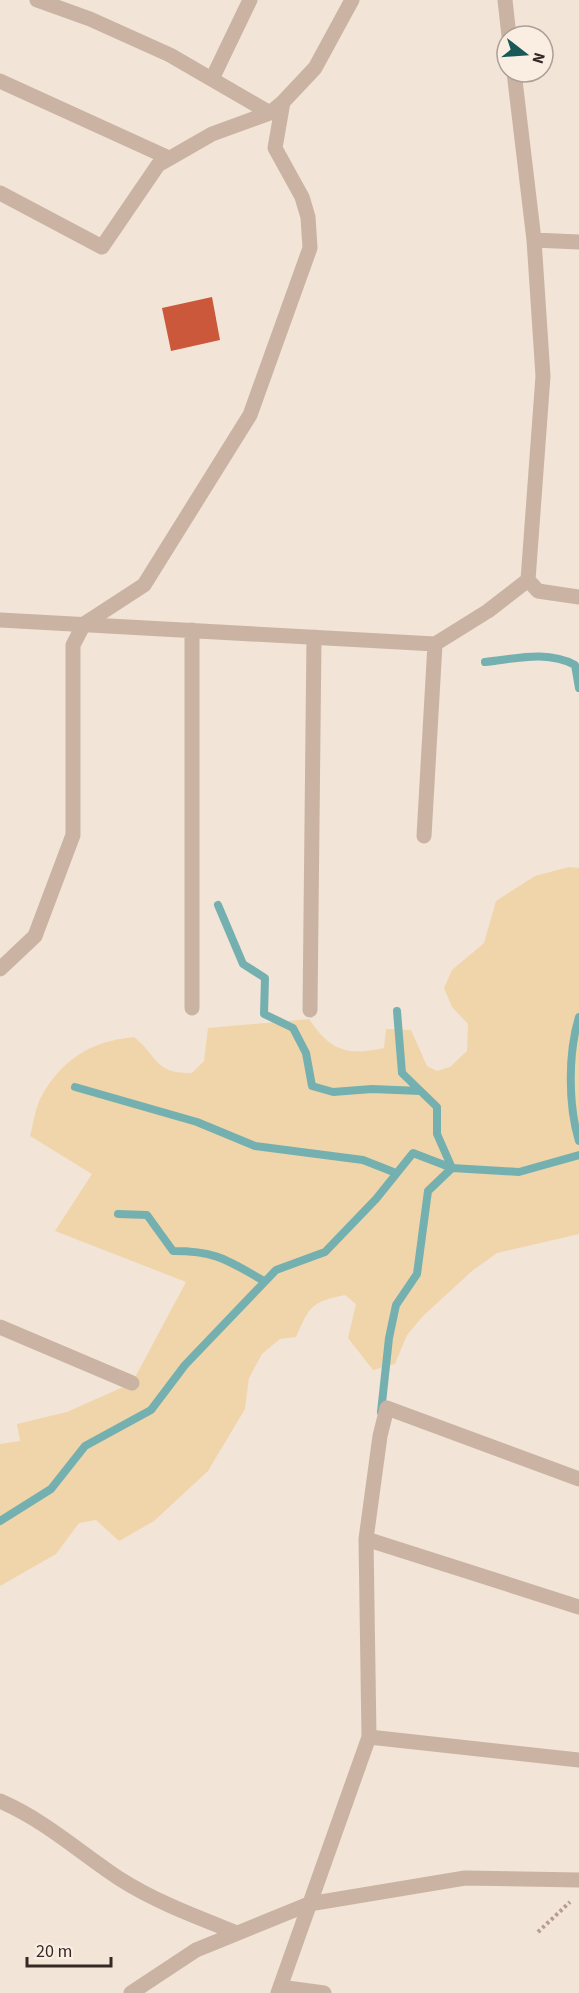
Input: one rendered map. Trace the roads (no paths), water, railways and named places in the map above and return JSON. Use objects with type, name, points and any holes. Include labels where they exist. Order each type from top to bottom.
[{"type":"street","points":[[37,0],[90,19],[140,41],[270,112]]},
{"type":"street","points":[[212,79],[250,0]]},
{"type":"street","points":[[0,194],[102,248],[158,165],[212,134],[270,112],[283,102],[315,68],[352,0]]},
{"type":"street","points":[[505,0],[508,24]]},
{"type":"street","points":[[0,81],[169,159]]},
{"type":"street","points":[[515,84],[534,240],[543,376],[528,580],[538,591],[579,597]]},
{"type":"street","points":[[0,969],[35,936],[73,835],[73,645],[84,624],[144,585],[250,415],[310,248],[309,217],[302,197],[275,148],[283,102]]},
{"type":"street","points":[[534,240],[579,242]]},
{"type":"street","points":[[0,620],[435,644],[488,611],[528,580]]},
{"type":"street","points":[[192,630],[192,1008]]},
{"type":"street","points":[[310,1010],[314,637]]},
{"type":"street","points":[[424,836],[435,644]]},
{"type":"street","points":[[0,1327],[132,1383]]},
{"type":"street","points":[[324,1993],[279,1990],[369,1737],[366,1539],[380,1436],[387,1408],[579,1479]]},
{"type":"street","points":[[366,1539],[579,1607]]},
{"type":"street","points":[[369,1737],[579,1760]]},
{"type":"street","points":[[0,1801],[32,1815],[120,1879],[164,1904],[237,1933]]},
{"type":"street","points":[[131,1993],[196,1950],[309,1904],[465,1878],[579,1880]]},
{"type":"waterway","points":[[485,662],[531,657],[564,660],[575,665],[579,688]]},
{"type":"waterway","points":[[218,905],[243,964],[265,978],[264,1014],[293,1028],[306,1053],[312,1086],[333,1092],[372,1089],[420,1091]]},
{"type":"waterway","points":[[381,1412],[389,1338],[396,1305],[417,1274],[428,1191],[452,1168],[437,1134],[437,1107],[402,1073],[397,1011]]},
{"type":"waterway","points":[[579,1017],[571,1063],[571,1095],[579,1141]]},
{"type":"waterway","points":[[75,1087],[197,1122],[255,1146],[363,1160],[396,1173]]},
{"type":"waterway","points":[[0,1521],[51,1489],[85,1446],[151,1410],[185,1365],[276,1270],[325,1252],[376,1199],[413,1153],[452,1168],[519,1172],[579,1155]]},
{"type":"waterway","points":[[118,1214],[147,1215],[173,1251],[188,1251],[221,1258],[264,1281]]}]
